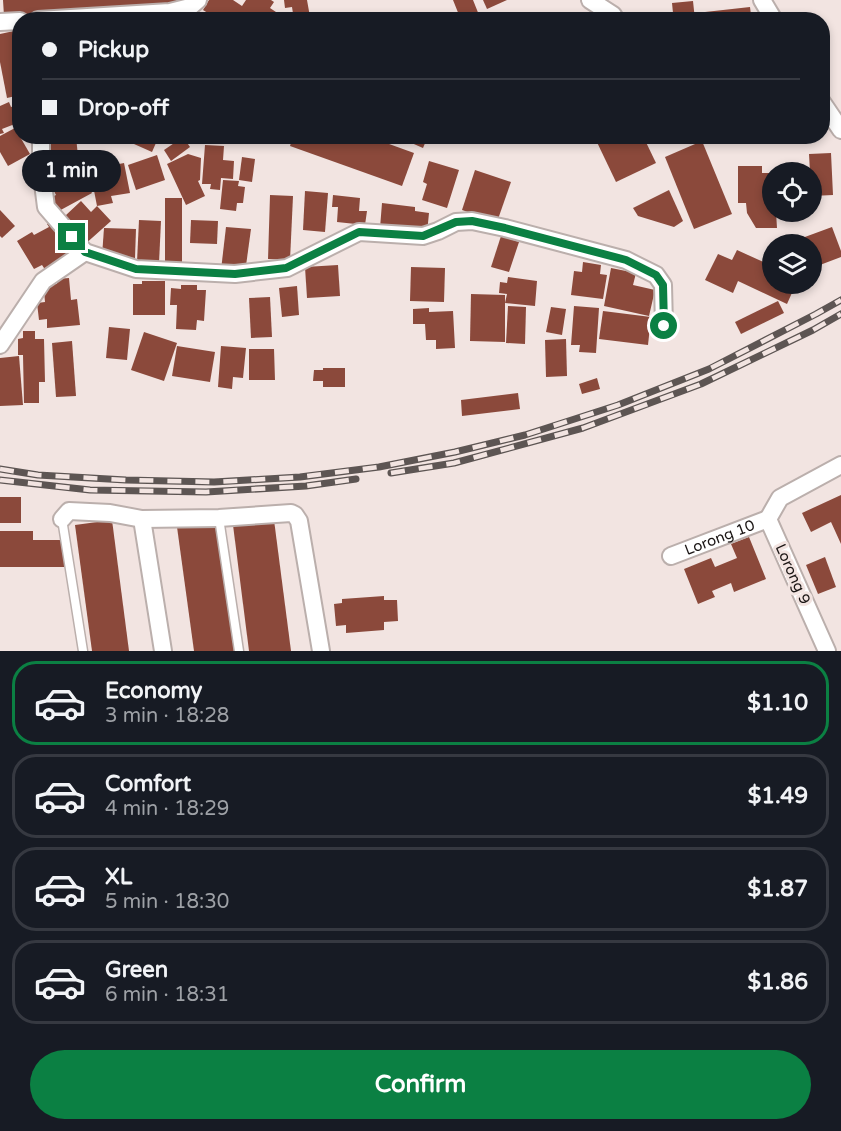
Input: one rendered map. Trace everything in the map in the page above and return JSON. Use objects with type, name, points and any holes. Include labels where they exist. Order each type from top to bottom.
[{"type":"street","points":[[170,12],[190,8],[198,0]]},
{"type":"street","points":[[590,0],[608,12]]},
{"type":"street","points":[[830,114],[841,130]]},
{"type":"street","points":[[40,144],[40,168],[46,207],[85,252],[136,269],[235,274],[286,268],[359,232],[423,236],[456,222],[472,221],[626,260],[656,275],[663,285],[664,326]]},
{"type":"street","points":[[0,345],[43,281],[85,252]]},
{"type":"street","points":[[768,519],[780,498],[841,465]]},
{"type":"street","points":[[62,519],[69,511],[110,513],[142,519],[219,518],[291,513],[295,515],[299,521],[321,651]]},
{"type":"street","points":[[142,519],[164,651]]},
{"type":"street","name":"Lorong 10","points":[[671,556],[768,519]]},
{"type":"street","name":"Lorong 9","points":[[768,519],[827,651]]},
{"type":"lane","points":[[219,518],[239,651]]},
{"type":"lane","points":[[62,519],[83,651]]},
{"type":"building","points":[[3,0],[188,0],[188,4],[65,12],[12,12],[12,15],[4,16]]},
{"type":"building","points":[[209,0],[233,0],[242,6],[246,0],[271,0],[274,2],[270,8],[276,12],[206,12],[203,10]]},
{"type":"building","points":[[284,0],[307,0],[309,12],[293,12],[292,7],[285,8]]},
{"type":"building","points":[[453,0],[473,0],[478,12],[458,12]]},
{"type":"building","points":[[483,0],[507,0],[487,9]]},
{"type":"building","points":[[693,1],[694,12],[673,12],[672,3]]},
{"type":"building","points":[[750,7],[751,12],[705,12]]},
{"type":"building","points":[[12,31],[12,97],[7,98],[0,62],[0,34]]},
{"type":"building","points":[[9,102],[12,107],[12,125],[2,129],[4,133],[0,134],[0,106]]},
{"type":"building","points":[[12,130],[12,144],[24,144],[30,154],[8,166],[0,152],[0,136]]},
{"type":"building","points":[[47,144],[77,144],[79,167],[49,170]]},
{"type":"building","points":[[134,144],[156,144],[152,152]]},
{"type":"building","points":[[173,144],[188,144],[190,147],[171,161],[164,150]]},
{"type":"building","points":[[291,144],[389,144],[414,153],[402,186],[290,146]]},
{"type":"building","points":[[598,144],[647,144],[656,163],[616,182]]},
{"type":"building","points":[[695,144],[703,144],[732,214],[694,229],[665,157]]},
{"type":"building","points":[[205,145],[224,146],[223,160],[234,161],[233,179],[221,178],[220,190],[210,189],[211,184],[202,184]]},
{"type":"building","points":[[831,153],[833,195],[822,196],[822,162],[809,162],[809,154]]},
{"type":"building","points":[[188,154],[201,158],[200,180],[198,181],[205,196],[186,205],[167,164]]},
{"type":"building","points":[[157,155],[165,180],[136,190],[128,165]]},
{"type":"building","points":[[242,157],[255,159],[252,182],[239,180]]},
{"type":"building","points":[[429,161],[459,170],[447,208],[422,200],[427,184],[423,182]]},
{"type":"building","points":[[124,163],[130,193],[111,196],[113,203],[97,206],[90,170]]},
{"type":"building","points":[[738,166],[762,166],[762,222],[777,222],[777,228],[756,228],[747,213],[746,203],[738,203]]},
{"type":"building","points":[[475,170],[511,182],[497,222],[462,210]]},
{"type":"building","points":[[82,174],[92,193],[57,212],[50,198],[56,195],[53,189]]},
{"type":"building","points":[[223,180],[239,181],[238,186],[245,187],[243,203],[237,203],[236,211],[220,209]]},
{"type":"building","points":[[669,190],[683,221],[674,227],[638,216],[633,208]]},
{"type":"building","points":[[305,191],[328,193],[325,232],[303,230]]},
{"type":"building","points":[[270,195],[293,196],[290,260],[268,259]]},
{"type":"building","points":[[333,195],[360,198],[359,211],[367,211],[365,225],[337,222],[338,207],[332,207]]},
{"type":"building","points":[[165,198],[182,198],[182,269],[173,269],[173,261],[165,261]]},
{"type":"building","points":[[81,201],[91,212],[97,206],[111,221],[83,246],[65,227],[70,222],[65,216]]},
{"type":"building","points":[[382,203],[415,207],[415,211],[429,213],[427,233],[380,228]]},
{"type":"building","points":[[0,210],[15,226],[2,238],[0,236]]},
{"type":"building","points":[[54,220],[75,254],[46,271],[42,265],[34,269],[17,241],[32,232],[34,235],[49,227],[47,224]]},
{"type":"building","points":[[139,220],[161,221],[159,263],[137,262]]},
{"type":"building","points":[[191,220],[218,221],[217,244],[190,243]]},
{"type":"building","points":[[226,227],[251,229],[245,273],[221,270]]},
{"type":"building","points":[[832,227],[841,257],[822,264],[822,234],[813,234]]},
{"type":"building","points":[[104,228],[136,229],[135,258],[102,256]]},
{"type":"building","points":[[501,236],[519,242],[509,272],[491,267]]},
{"type":"building","points":[[737,250],[762,261],[762,292],[738,281],[733,293],[705,280],[718,254],[732,260]]},
{"type":"building","points":[[583,262],[601,265],[600,274],[607,275],[603,299],[571,295],[574,271],[582,272]]},
{"type":"building","points":[[338,265],[340,296],[307,298],[305,267]]},
{"type":"building","points":[[411,267],[445,268],[444,302],[410,301]]},
{"type":"building","points":[[611,268],[636,273],[633,285],[655,290],[649,316],[604,306]]},
{"type":"building","points":[[508,277],[537,281],[535,306],[505,303],[507,294],[499,293],[500,282],[507,283]]},
{"type":"building","points":[[69,278],[71,300],[77,299],[80,325],[47,328],[47,319],[39,320],[37,303],[45,302],[44,291],[53,284],[57,284],[57,279]]},
{"type":"building","points":[[142,281],[165,281],[165,315],[133,315],[133,284],[142,284]]},
{"type":"building","points":[[181,285],[197,285],[197,290],[206,290],[204,321],[197,320],[196,330],[176,329],[177,305],[170,305],[171,288],[181,289]]},
{"type":"building","points":[[297,286],[299,315],[282,317],[279,288]]},
{"type":"building","points":[[471,294],[505,295],[505,342],[470,341]]},
{"type":"building","points":[[766,294],[791,294],[787,304]]},
{"type":"building","points":[[270,297],[272,337],[251,338],[249,298]]},
{"type":"building","points":[[778,301],[784,313],[741,334],[735,322]]},
{"type":"building","points":[[508,306],[526,307],[525,344],[506,343]]},
{"type":"building","points":[[574,306],[599,308],[596,353],[579,352],[580,345],[571,345]]},
{"type":"building","points":[[551,307],[566,309],[562,335],[546,332]]},
{"type":"building","points":[[429,308],[429,312],[453,311],[455,348],[436,349],[436,340],[426,340],[425,324],[413,324],[413,309]]},
{"type":"building","points":[[603,311],[651,317],[648,345],[599,339]]},
{"type":"building","points":[[109,327],[130,329],[127,360],[106,358]]},
{"type":"building","points":[[23,331],[35,331],[35,339],[44,339],[45,382],[39,382],[39,403],[24,403],[23,355],[18,355],[18,339],[23,338]]},
{"type":"building","points":[[144,332],[177,343],[164,381],[131,370]]},
{"type":"building","points":[[566,339],[567,376],[546,377],[545,340]]},
{"type":"building","points":[[72,341],[76,396],[56,397],[52,343]]},
{"type":"building","points":[[177,346],[215,352],[210,382],[172,376]]},
{"type":"building","points":[[221,346],[246,348],[243,378],[233,377],[232,389],[218,387]]},
{"type":"building","points":[[249,349],[274,349],[275,380],[249,380]]},
{"type":"building","points":[[19,356],[23,405],[0,406],[0,358]]},
{"type":"building","points":[[323,368],[345,368],[345,387],[323,387],[323,381],[313,381],[314,370],[323,370]]},
{"type":"building","points":[[597,378],[600,389],[582,394],[579,384]]},
{"type":"building","points":[[518,393],[520,409],[462,416],[461,400]]},
{"type":"building","points":[[841,495],[841,544],[831,522],[811,532],[802,513]]},
{"type":"building","points":[[0,497],[21,497],[21,523],[0,523]]},
{"type":"building","points":[[112,520],[129,651],[92,651],[75,525]]},
{"type":"building","points":[[274,520],[291,651],[249,651],[233,525]]},
{"type":"building","points":[[217,522],[234,651],[194,651],[177,527]]},
{"type":"building","points":[[0,531],[33,531],[33,540],[64,540],[64,567],[0,567]]},
{"type":"building","points":[[749,537],[766,579],[734,592],[731,583],[712,591],[715,597],[698,604],[684,569],[711,558],[715,567],[737,558],[731,544]]},
{"type":"building","points":[[825,557],[836,587],[818,594],[806,565]]},
{"type":"building","points":[[384,596],[384,600],[397,600],[398,621],[384,622],[384,630],[346,633],[346,625],[336,626],[334,604],[342,603],[342,599]]},
{"type":"railway","points":[[0,469],[38,475],[214,482],[300,477],[379,467],[455,452],[525,435],[618,405],[709,369],[841,300]]},
{"type":"railway","points":[[391,473],[454,463],[583,428],[701,384],[841,314]]},
{"type":"railway","points":[[0,480],[90,490],[206,492],[306,486],[356,479]]},
{"type":"route","points":[[72,237],[85,252],[136,269],[235,274],[286,268],[359,232],[423,236],[456,222],[472,221],[626,260],[656,275],[663,285],[664,326]]}]
